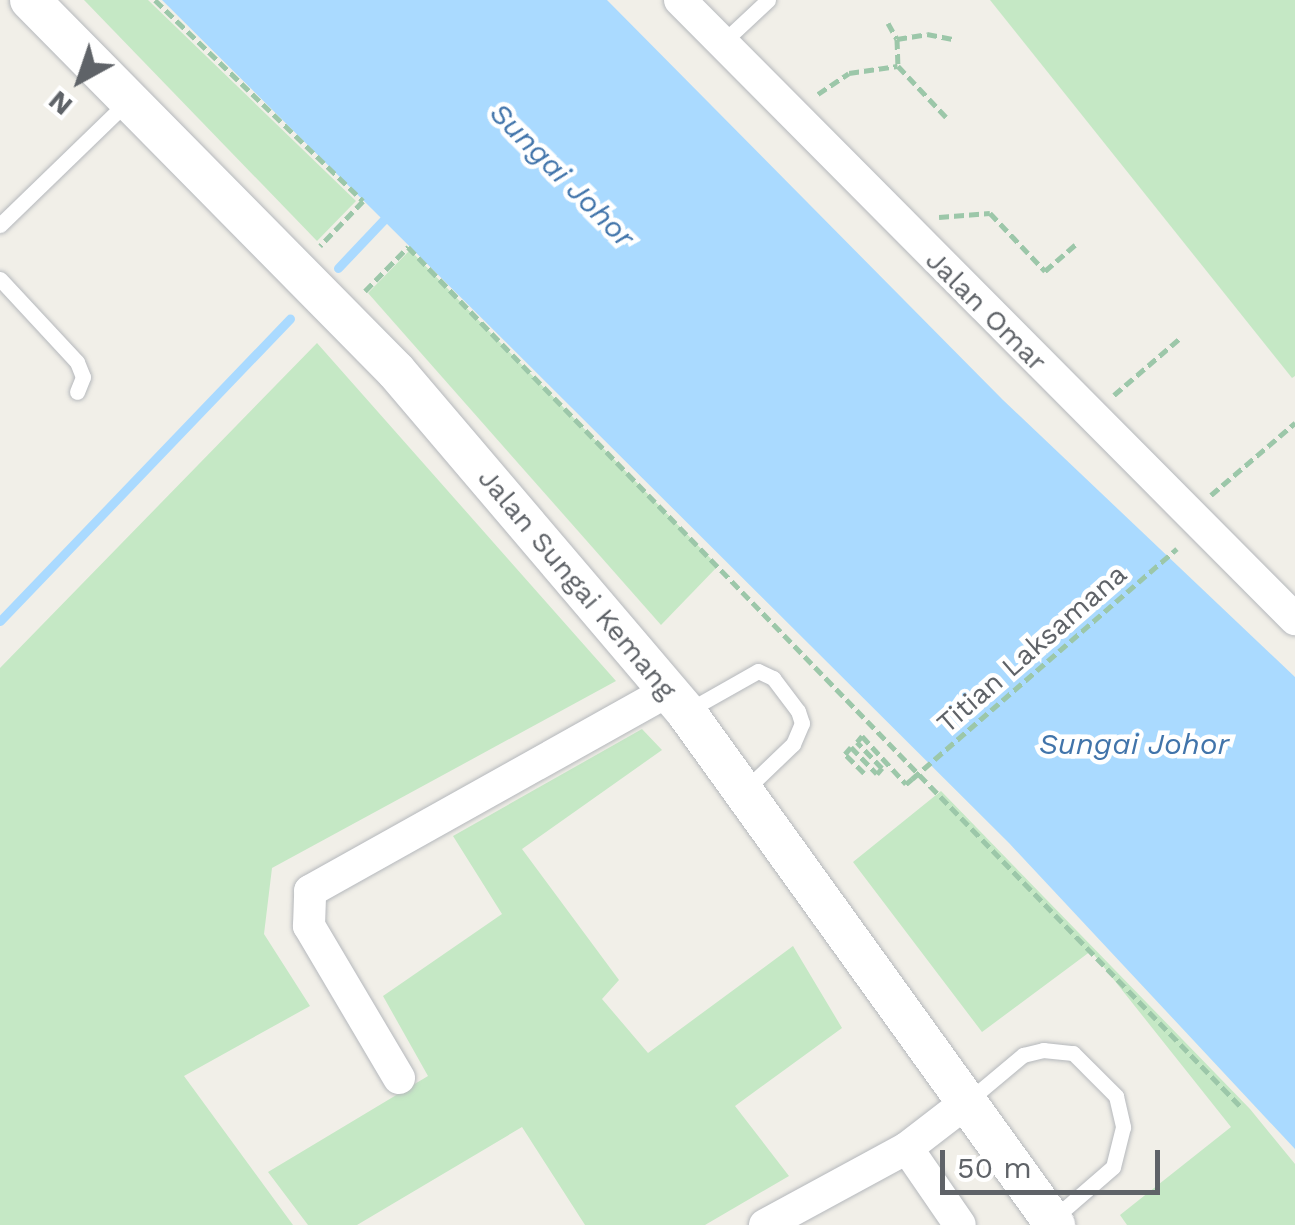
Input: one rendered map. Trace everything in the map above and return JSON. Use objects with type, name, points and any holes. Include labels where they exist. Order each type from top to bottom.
[{"type":"street","name":"Jalan Sungai Kemang","points":[[30,0],[131,98],[396,371],[677,701],[746,789],[1053,1223]]},
{"type":"street","name":"Jalan Omar","points":[[680,0],[1295,619]]},
{"type":"street","points":[[399,1078],[310,926],[310,891],[677,701]]},
{"type":"street","points":[[764,1225],[907,1148],[968,1101]]},
{"type":"street","points":[[907,1148],[960,1225]]},
{"type":"lane","points":[[722,43],[768,0]]},
{"type":"lane","points":[[0,225],[131,98]]},
{"type":"lane","points":[[0,280],[77,362],[83,377],[77,392]]},
{"type":"lane","points":[[677,701],[758,670],[790,700],[800,733],[746,789]]},
{"type":"lane","points":[[968,1101],[1023,1055],[1043,1050],[1073,1053],[1116,1096],[1123,1127],[1113,1167],[1053,1223]]},
{"type":"path","points":[[155,0],[363,201],[319,246],[330,258]]},
{"type":"path","points":[[888,23],[897,39],[898,66],[946,117]]},
{"type":"path","points":[[897,39],[953,39]]},
{"type":"path","points":[[790,113],[849,73],[898,66]]},
{"type":"path","points":[[903,228],[957,211],[990,213],[1045,270],[1074,245]]},
{"type":"path","points":[[353,280],[364,292],[408,248],[1240,1107]]},
{"type":"path","points":[[1084,408],[1124,390],[1179,339]]},
{"type":"path","points":[[1190,514],[1295,423]]},
{"type":"path","name":"Titian Laksamana","points":[[864,773],[845,754],[850,747],[877,774],[882,768],[857,742],[862,736],[906,784],[1177,550]]},
{"type":"green space","points":[[84,0],[148,0],[356,201],[317,241]]},
{"type":"green space","points":[[990,0],[1295,0],[1295,376],[1292,378]]},
{"type":"green space","points":[[410,250],[718,566],[661,625],[368,293]]},
{"type":"green space","points":[[317,343],[616,681],[272,868],[264,934],[310,1006],[184,1076],[293,1225],[0,1225],[0,668]]},
{"type":"green space","points":[[642,729],[662,750],[522,849],[619,980],[602,999],[648,1053],[793,946],[842,1028],[735,1106],[789,1176],[705,1225],[585,1225],[522,1127],[357,1225],[308,1225],[268,1172],[428,1076],[383,996],[502,914],[453,836]]},
{"type":"green space","points":[[941,791],[1250,1109],[1295,1164],[1295,1225],[1127,1225],[1120,1215],[1231,1127],[1091,951],[982,1032],[853,862]]},
{"type":"water","name":"Sungai Johor","points":[[162,0],[607,0],[1003,400],[1295,677],[1295,1149],[1009,843]]},
{"type":"waterway","points":[[338,268],[391,212]]},
{"type":"waterway","points":[[0,621],[290,319]]}]
